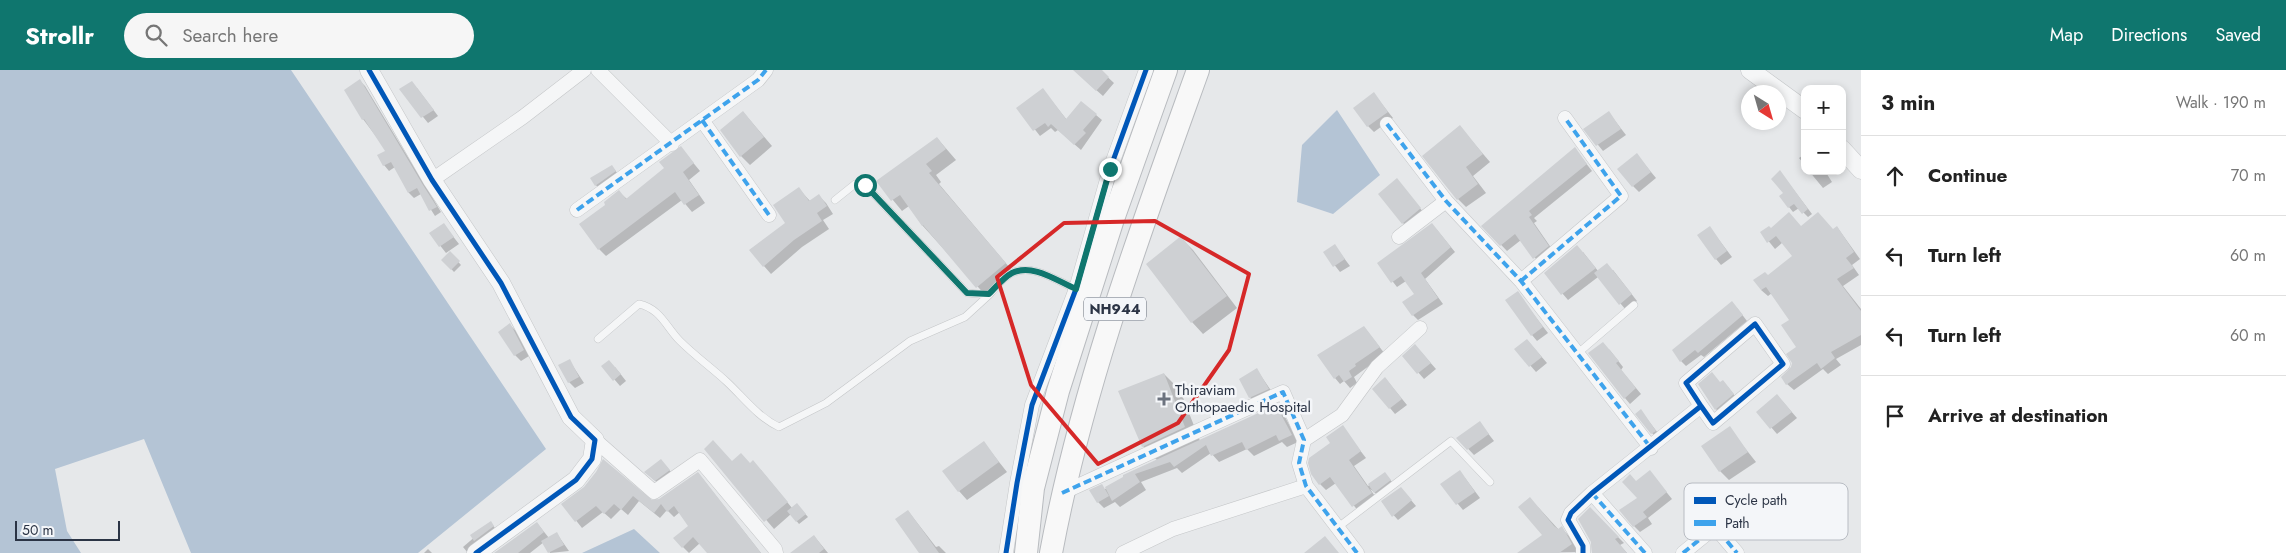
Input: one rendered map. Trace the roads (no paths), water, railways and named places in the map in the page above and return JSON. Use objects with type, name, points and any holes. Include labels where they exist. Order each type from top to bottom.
[{"type":"highway","name":"NH944","points":[[1026,553],[1033,488],[1058,391],[1113,219],[1166,70]]},
{"type":"highway","name":"NH944","points":[[1050,553],[1062,493],[1089,389],[1141,229],[1198,70]]},
{"type":"street","points":[[369,70],[432,180],[501,283],[572,417],[654,492],[700,460],[775,549],[776,553]]},
{"type":"street","points":[[432,180],[523,118],[584,70]]},
{"type":"street","points":[[598,70],[672,144]]},
{"type":"street","points":[[577,210],[672,144],[758,80],[766,70]]},
{"type":"street","points":[[1006,553],[1032,405],[1076,289],[1110,169],[1146,70]]},
{"type":"street","points":[[1750,70],[1801,107]]},
{"type":"street","points":[[1521,281],[1621,196],[1565,118]]},
{"type":"street","points":[[702,120],[769,215]]},
{"type":"street","points":[[1387,124],[1446,200],[1521,281],[1651,448]]},
{"type":"street","points":[[1846,153],[1861,170]]},
{"type":"street","points":[[1399,237],[1446,200]]},
{"type":"street","points":[[1755,324],[1783,364],[1713,423],[1701,406],[1686,383],[1755,324]]},
{"type":"street","points":[[1304,440],[1342,415],[1377,367],[1420,328]]},
{"type":"street","points":[[1062,493],[1283,392],[1304,440],[1299,463],[1306,486],[1357,553]]},
{"type":"street","points":[[1583,553],[1583,546],[1568,520],[1571,513],[1592,493],[1651,448],[1701,406]]},
{"type":"street","points":[[476,553],[582,474],[593,455],[595,440]]},
{"type":"street","points":[[1123,553],[1173,529],[1306,486]]},
{"type":"street","points":[[1592,493],[1644,553]]},
{"type":"street","points":[[1683,553],[1699,540]]},
{"type":"street","points":[[1726,540],[1737,553]]},
{"type":"lane","points":[[835,200],[855,184],[865,185],[967,293],[989,294]]},
{"type":"lane","points":[[598,339],[639,304],[650,306],[679,340],[700,360],[728,382],[767,421],[779,427],[826,403],[910,341],[964,317],[1011,273],[1023,270],[1036,271],[1076,289]]},
{"type":"lane","points":[[1577,354],[1634,305]]},
{"type":"lane","points":[[1337,528],[1451,441],[1490,482]]},
{"type":"water","points":[[0,70],[291,70],[546,449],[418,553],[191,553],[144,439],[55,469],[67,531],[81,553],[0,553]]},
{"type":"water","points":[[1337,110],[1380,175],[1333,214],[1297,202],[1302,145]]},
{"type":"water","points":[[634,529],[660,553],[582,553]]},
{"type":"place","name":"Thiraviam Orthopaedic Hospital","points":[[1164,399]]}]
